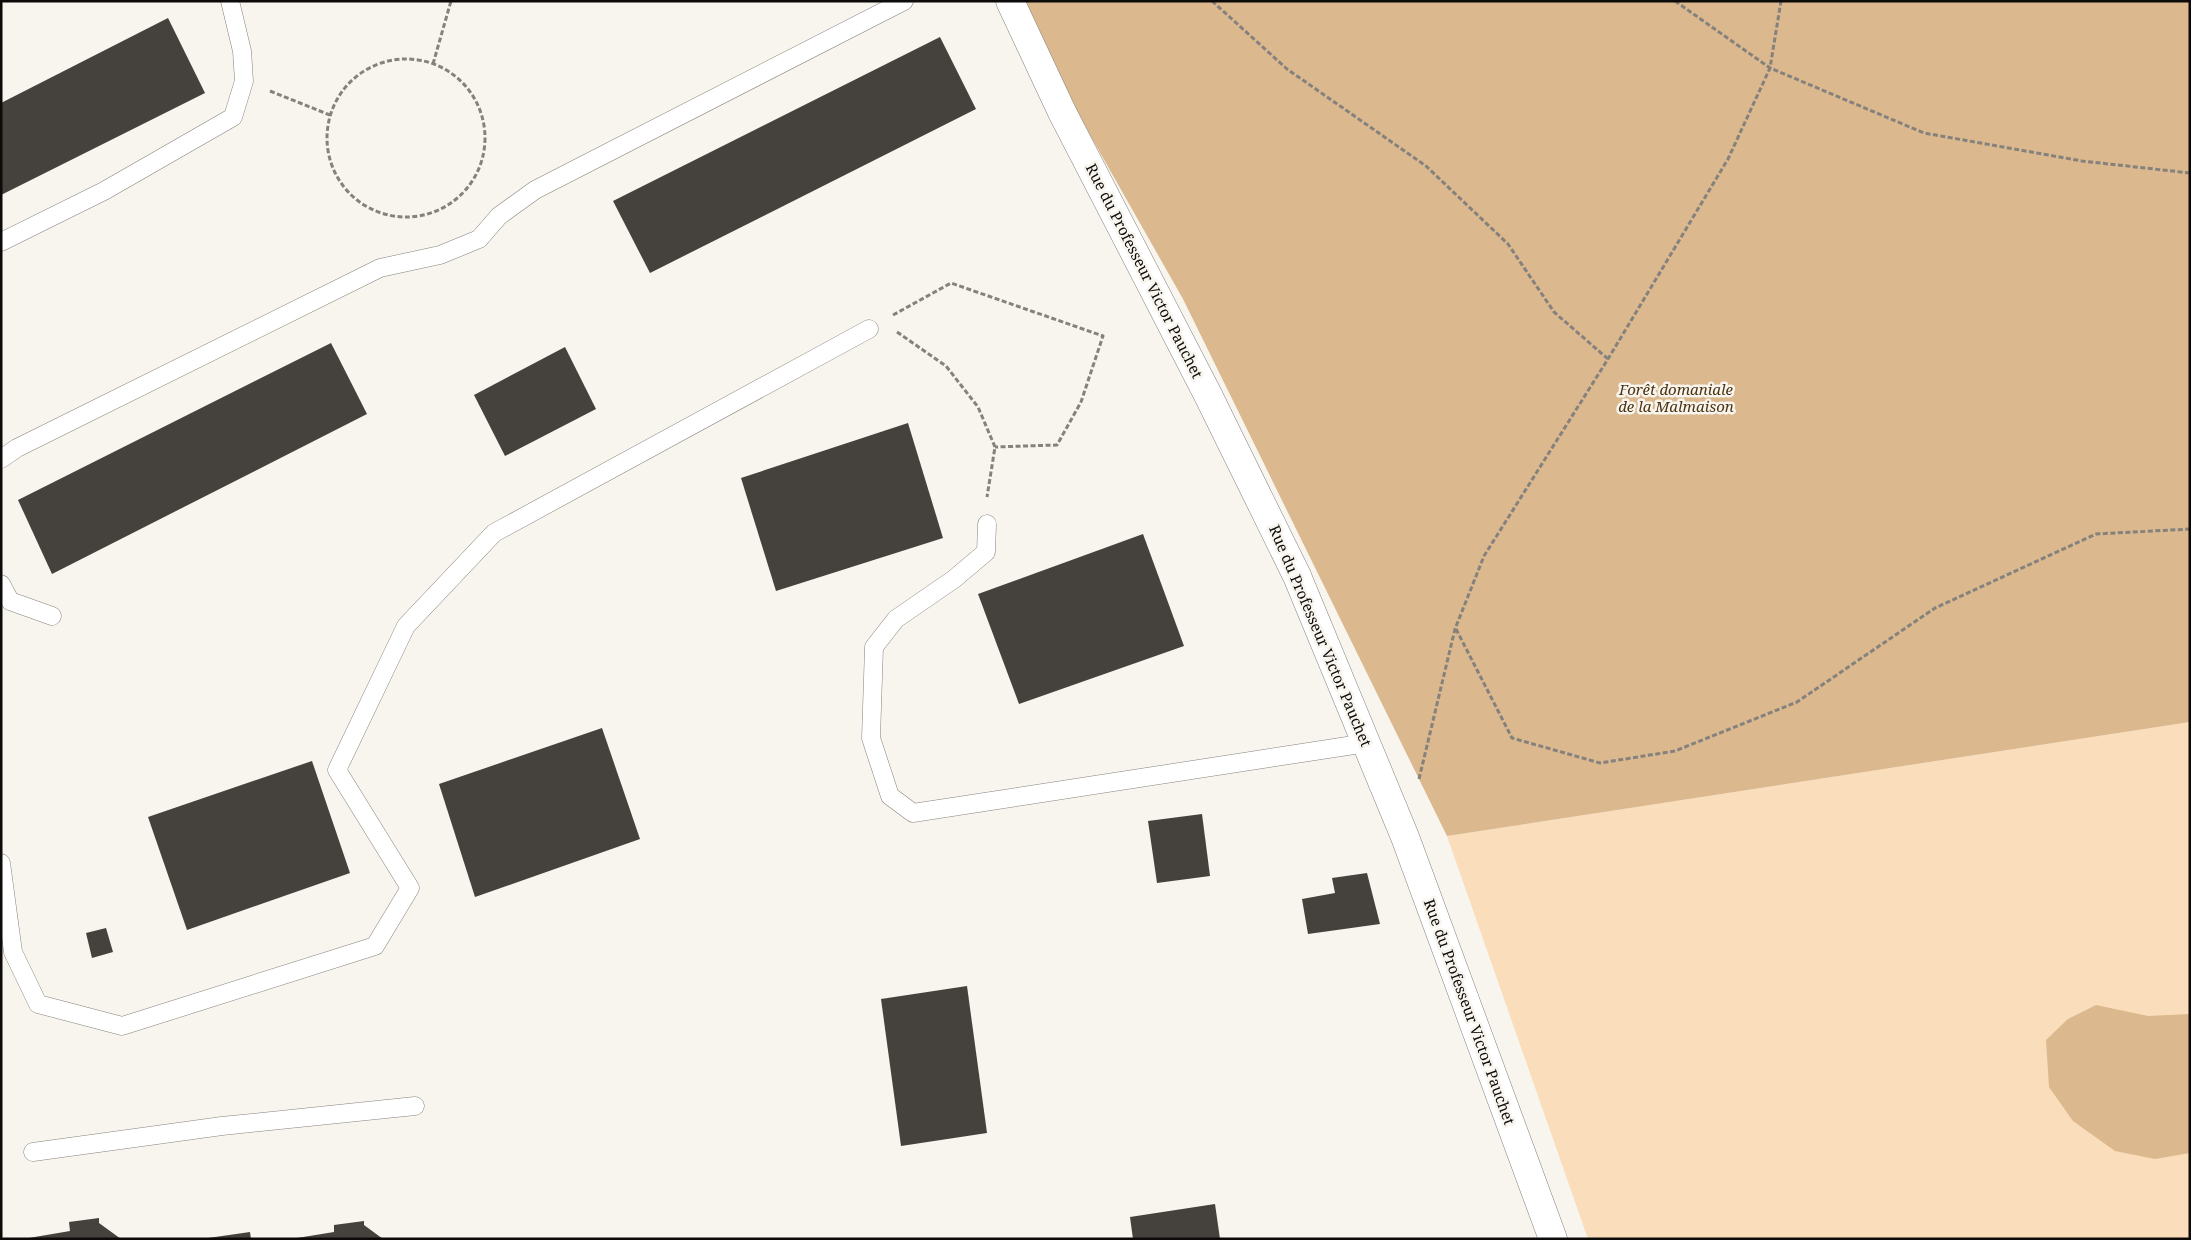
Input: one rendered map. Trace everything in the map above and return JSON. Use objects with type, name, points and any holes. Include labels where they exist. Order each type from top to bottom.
[{"type":"street","name":"Rue du Professeur Victor Pauchet","points":[[1010,1],[1062,112],[1208,395],[1297,576],[1405,837],[1553,1239]]},
{"type":"lane","points":[[1,242],[104,191],[233,117],[244,81],[242,51],[230,1]]},
{"type":"lane","points":[[1,459],[17,448],[380,268],[440,255],[479,239],[499,216],[534,190],[904,1]]},
{"type":"lane","points":[[1,863],[13,952],[38,1004],[122,1026],[374,946],[410,888],[337,770],[406,626],[494,533],[875,326]]},
{"type":"lane","points":[[987,524],[986,552],[954,578],[896,619],[874,647],[871,738],[890,796],[913,814],[1367,743]]},
{"type":"lane","points":[[1,584],[10,601],[52,616]]},
{"type":"lane","points":[[33,1152],[222,1126],[415,1106]]},
{"type":"path","points":[[433,64],[451,1]]},
{"type":"path","points":[[1212,1],[1287,69],[1426,166],[1508,244],[1554,312],[1608,359]]},
{"type":"path","points":[[1675,1],[1770,68],[1924,133],[2082,161],[2190,173]]},
{"type":"path","points":[[1418,780],[1455,629],[1484,556],[1608,359],[1728,159],[1770,68],[1781,1]]},
{"type":"path","points":[[396,58],[423,60],[448,70],[467,88],[480,109],[486,134],[483,160],[473,183],[455,201],[433,214],[408,219],[384,215],[359,203],[340,183],[328,159],[326,132],[330,115],[332,105],[348,83],[370,66],[396,58]]},
{"type":"path","points":[[244,81],[330,115]]},
{"type":"path","points":[[875,326],[951,283],[1103,336],[1081,402],[1057,445],[995,446]]},
{"type":"path","points":[[875,326],[946,366],[978,407],[995,446],[987,499],[987,524]]},
{"type":"path","points":[[1455,629],[1512,738],[1600,763],[1676,751],[1797,702],[1935,608],[2096,534],[2190,529]]},
{"type":"shaded area","points":[[2190,722],[2190,1239],[1588,1239],[1447,836]]},
{"type":"green space","name":"Forêt domaniale de la Malmaison","points":[[1014,1],[2190,1],[2190,722],[1447,836],[1183,299]]},
{"type":"green space","points":[[2096,1005],[2148,1016],[2190,1014],[2190,1153],[2155,1159],[2115,1151],[2073,1121],[2049,1087],[2046,1040],[2068,1019]]},
{"type":"building","points":[[168,18],[205,93],[1,195],[1,103]]},
{"type":"building","points":[[940,37],[976,109],[650,273],[613,201]]},
{"type":"building","points":[[331,343],[367,414],[52,574],[18,500]]},
{"type":"building","points":[[565,347],[596,409],[505,456],[474,395]]},
{"type":"building","points":[[908,423],[943,538],[776,591],[741,478]]},
{"type":"building","points":[[1143,534],[1184,646],[1019,704],[978,594]]},
{"type":"building","points":[[602,728],[640,839],[475,897],[439,784]]},
{"type":"building","points":[[312,761],[350,873],[187,930],[148,817]]},
{"type":"building","points":[[1202,814],[1210,876],[1157,883],[1148,821]]},
{"type":"building","points":[[1367,873],[1380,924],[1308,934],[1302,899],[1335,893],[1332,878]]},
{"type":"building","points":[[106,928],[113,952],[92,958],[86,933]]},
{"type":"building","points":[[967,986],[987,1133],[901,1146],[881,999]]},
{"type":"building","points":[[1215,1204],[1220,1239],[1133,1239],[1130,1217]]},
{"type":"building","points":[[99,1218],[99,1223],[121,1239],[23,1239],[70,1231],[69,1222]]},
{"type":"building","points":[[364,1221],[364,1225],[383,1239],[291,1239],[334,1232],[334,1225]]},
{"type":"building","points":[[250,1232],[251,1239],[208,1239],[208,1238]]}]
